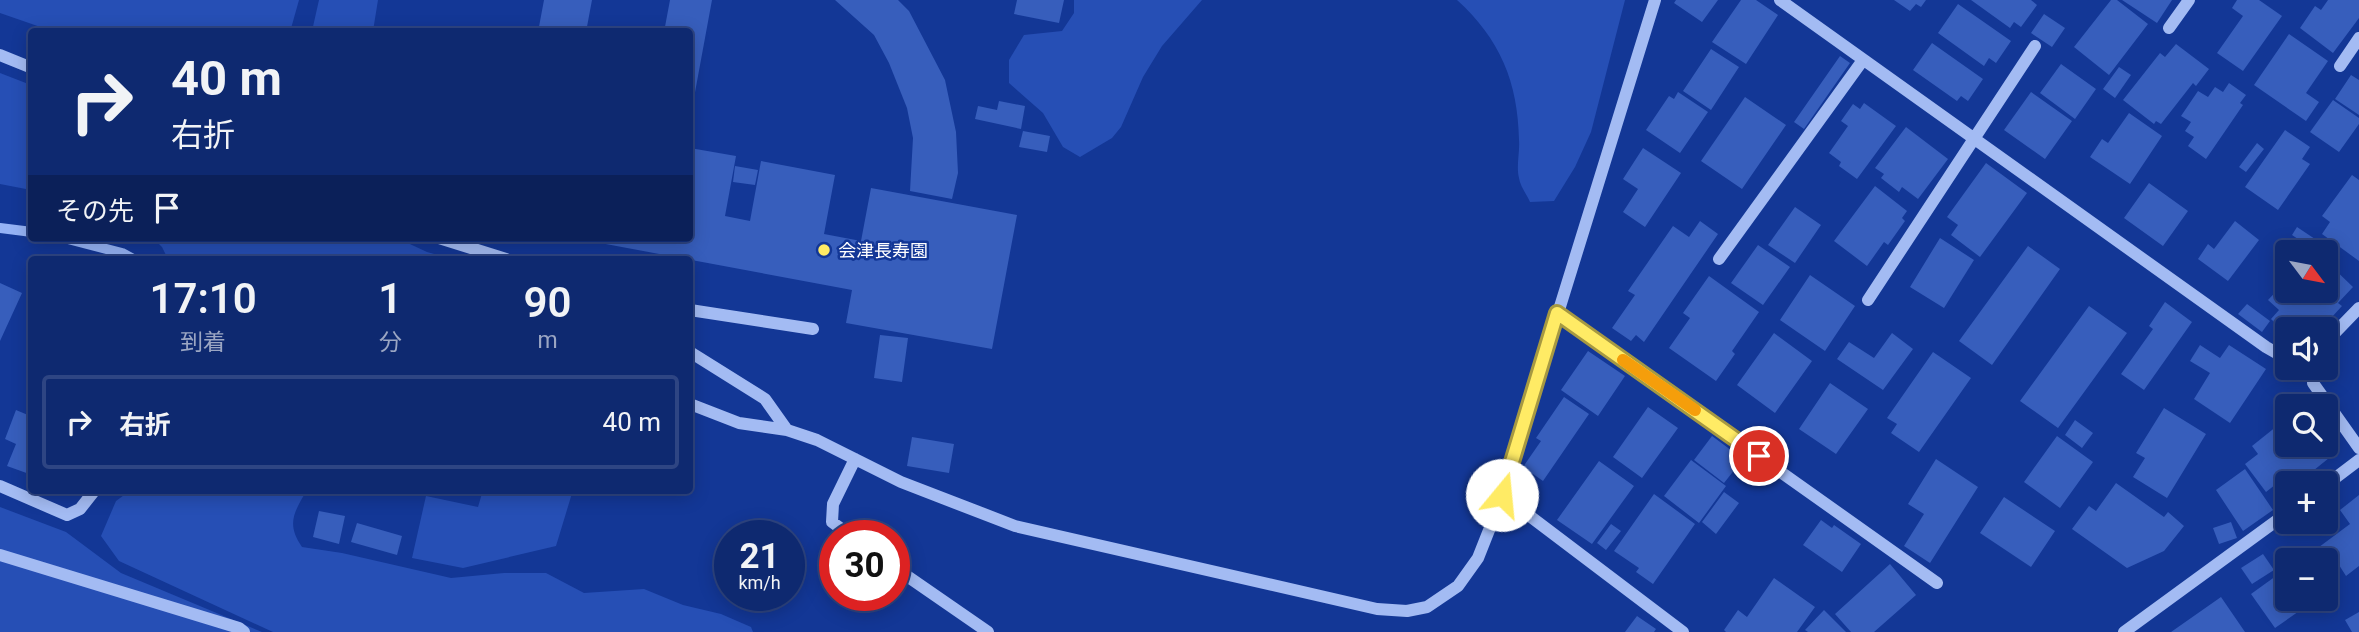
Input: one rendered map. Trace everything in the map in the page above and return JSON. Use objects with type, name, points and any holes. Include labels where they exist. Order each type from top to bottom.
[{"type":"street","points":[[693,405],[739,423],[787,430],[817,440],[901,482],[1015,526],[1377,609],[1407,611],[1427,607],[1458,586],[1478,558],[1502,495],[1655,0]]},
{"type":"street","points":[[1780,0],[2275,352]]},
{"type":"street","points":[[2169,28],[2189,0]]},
{"type":"street","points":[[2340,66],[2359,38]]},
{"type":"street","points":[[1868,300],[2035,46]]},
{"type":"street","points":[[0,55],[28,66]]},
{"type":"street","points":[[1719,260],[1863,60]]},
{"type":"street","points":[[452,242],[496,256]]},
{"type":"street","points":[[2338,330],[2359,308]]},
{"type":"street","points":[[693,310],[813,329]]},
{"type":"street","points":[[1557,313],[1937,583]]},
{"type":"street","points":[[693,354],[765,399],[787,430]]},
{"type":"street","points":[[2313,380],[2359,448]]},
{"type":"street","points":[[832,520],[833,504],[855,459]]},
{"type":"street","points":[[2338,476],[2359,460]]},
{"type":"street","points":[[0,486],[66,515],[80,509],[92,494]]},
{"type":"street","points":[[1502,495],[1684,632]]},
{"type":"street","points":[[2124,632],[2275,522]]},
{"type":"street","points":[[0,555],[239,628],[244,632]]},
{"type":"street","points":[[910,578],[988,632]]},
{"type":"shaded area","points":[[0,0],[299,0],[291,28],[43,28],[0,13]]},
{"type":"shaded area","points":[[319,0],[378,0],[373,28],[313,28]]},
{"type":"shaded area","points":[[1074,0],[1202,0],[1162,46],[1143,77],[1121,127],[1112,138],[1080,157],[1063,147],[1043,113],[1009,83],[1009,60],[1024,35],[1062,31],[1074,13]]},
{"type":"shaded area","points":[[1457,0],[1625,0],[1591,132],[1575,167],[1554,201],[1530,202],[1522,187],[1518,169],[1518,119],[1510,80],[1504,63],[1485,30]]},
{"type":"shaded area","points":[[0,73],[28,84],[28,189],[0,184]]},
{"type":"shaded area","points":[[157,242],[406,242],[441,256],[166,256]]},
{"type":"shaded area","points":[[126,494],[305,494],[298,505],[293,525],[302,547],[342,553],[451,578],[504,573],[546,573],[584,593],[644,589],[683,605],[721,614],[751,627],[753,632],[273,632],[119,561],[101,536],[116,501]]},
{"type":"shaded area","points":[[482,494],[572,494],[556,546],[463,568],[412,558],[426,496],[478,507]]},
{"type":"shaded area","points":[[0,507],[66,532],[121,573],[262,632],[0,632]]},
{"type":"building","points":[[544,0],[592,0],[587,28],[539,28]]},
{"type":"building","points":[[670,0],[712,0],[693,103],[693,28],[665,28]]},
{"type":"building","points":[[835,0],[898,0],[909,11],[945,80],[956,132],[958,173],[952,199],[910,191],[913,138],[907,108],[889,63],[874,35]]},
{"type":"building","points":[[1017,0],[1064,0],[1059,23],[1014,14]]},
{"type":"building","points":[[1676,0],[1718,0],[1702,22],[1674,3]]},
{"type":"building","points":[[1741,0],[1756,0],[1778,15],[1746,64],[1712,42]]},
{"type":"building","points":[[1894,0],[1926,0],[1921,7],[1916,4],[1910,11]]},
{"type":"building","points":[[1971,0],[2031,0],[2037,5],[2021,27],[2014,22],[2010,28]]},
{"type":"building","points":[[2111,0],[2117,0],[2148,24],[2109,75],[2074,47]]},
{"type":"building","points":[[2122,0],[2172,0],[2157,23]]},
{"type":"building","points":[[2237,0],[2259,0],[2282,16],[2243,71],[2217,53],[2243,16],[2232,8]]},
{"type":"building","points":[[2328,0],[2359,0],[2359,18],[2333,53],[2300,28],[2315,6],[2321,10]]},
{"type":"building","points":[[1958,4],[2011,41],[1996,63],[1989,58],[1984,66],[1938,33]]},
{"type":"building","points":[[2044,14],[2065,28],[2052,47],[2031,33]]},
{"type":"building","points":[[2289,34],[2328,61],[2306,93],[2319,102],[2306,121],[2254,85]]},
{"type":"building","points":[[1932,43],[1983,79],[1968,101],[1961,96],[1957,101],[1913,70]]},
{"type":"building","points":[[2176,44],[2209,69],[2196,86],[2193,83],[2161,124],[2156,121],[2154,124],[2123,100],[2160,53],[2165,57]]},
{"type":"building","points":[[1711,49],[1739,67],[1711,110],[1683,91]]},
{"type":"building","points":[[1840,56],[1850,63],[1804,129],[1794,122]]},
{"type":"building","points":[[2061,64],[2096,89],[2075,119],[2040,93]]},
{"type":"building","points":[[2119,67],[2131,75],[2115,98],[2103,89]]},
{"type":"building","points":[[2351,75],[2359,80],[2359,115],[2335,99]]},
{"type":"building","points":[[2229,83],[2246,95],[2240,103],[2243,105],[2206,159],[2188,146],[2194,137],[2185,131],[2191,122],[2181,116],[2198,91],[2208,97],[2215,87],[2223,92]]},
{"type":"building","points":[[1678,92],[1708,112],[1680,153],[1646,130],[1669,96],[1674,99]]},
{"type":"building","points":[[2031,92],[2072,121],[2045,159],[2004,130]]},
{"type":"building","points":[[1745,97],[1786,125],[1742,189],[1701,161]]},
{"type":"building","points":[[2333,100],[2359,118],[2359,124],[2339,152],[2310,132]]},
{"type":"building","points":[[999,101],[1025,106],[1021,129],[975,119],[978,106],[997,110]]},
{"type":"building","points":[[1864,103],[1896,126],[1857,179],[1839,166],[1841,162],[1829,153],[1848,126],[1841,121],[1853,104],[1860,109]]},
{"type":"building","points":[[2129,113],[2162,136],[2130,184],[2090,157],[2102,139],[2108,143]]},
{"type":"building","points":[[1906,127],[1948,159],[1918,199],[1902,187],[1899,192],[1881,178],[1884,174],[1875,168]]},
{"type":"building","points":[[2285,130],[2310,147],[2302,159],[2310,164],[2278,210],[2245,187]]},
{"type":"building","points":[[1023,131],[1050,136],[1047,152],[1019,147]]},
{"type":"building","points":[[2257,143],[2264,149],[2246,172],[2239,167]]},
{"type":"building","points":[[1643,148],[1681,173],[1645,227],[1623,212],[1638,189],[1623,179]]},
{"type":"building","name":"会津長寿園","points":[[693,149],[736,156],[725,216],[750,221],[761,161],[835,175],[824,234],[861,241],[871,188],[1017,215],[992,349],[846,323],[852,290],[693,260],[693,256],[670,256],[595,242],[693,242]]},
{"type":"building","points":[[1986,163],[2027,193],[1980,257],[1951,235],[1958,225],[1947,217]]},
{"type":"building","points":[[735,166],[758,170],[755,185],[733,182]]},
{"type":"building","points":[[2352,175],[2359,180],[2359,261],[2338,246],[2338,240],[2330,240],[2322,234],[2330,222],[2322,216]]},
{"type":"building","points":[[2149,183],[2188,211],[2163,246],[2124,218]]},
{"type":"building","points":[[1875,186],[1907,211],[1902,218],[1905,221],[1888,245],[1884,242],[1867,266],[1834,241]]},
{"type":"building","points":[[1795,207],[1821,225],[1795,263],[1768,245]]},
{"type":"building","points":[[1700,221],[1718,234],[1644,342],[1636,335],[1631,341],[1612,328],[1635,295],[1628,291],[1673,226],[1689,237]]},
{"type":"building","points":[[2235,221],[2259,240],[2228,281],[2198,259],[2208,244],[2214,249]]},
{"type":"building","points":[[2297,227],[2316,240],[2300,240],[2292,235]]},
{"type":"building","points":[[1940,238],[1974,260],[1944,308],[1910,287]]},
{"type":"building","points":[[1758,245],[1790,267],[1763,305],[1731,283]]},
{"type":"building","points":[[2028,246],[2060,269],[1992,365],[1959,341]]},
{"type":"building","points":[[2338,273],[2353,287],[2338,303]]},
{"type":"building","points":[[1810,275],[1855,306],[1825,351],[1780,320]]},
{"type":"building","points":[[1709,276],[1759,312],[1732,351],[1735,354],[1716,381],[1669,348],[1690,318],[1683,313]]},
{"type":"building","points":[[0,283],[22,293],[0,341]]},
{"type":"building","points":[[2275,293],[2275,303],[2338,303],[2342,306],[2332,317],[2275,317],[2275,323],[2271,319],[2279,310],[2268,300]]},
{"type":"building","points":[[2165,302],[2192,322],[2144,390],[2121,374],[2153,329],[2149,326]]},
{"type":"building","points":[[2247,304],[2270,321],[2262,332],[2238,314]]},
{"type":"building","points":[[2089,306],[2127,333],[2058,428],[2020,401]]},
{"type":"building","points":[[1774,333],[1812,361],[1775,413],[1737,385]]},
{"type":"building","points":[[1892,333],[1913,349],[1883,390],[1837,359],[1849,342],[1874,358]]},
{"type":"building","points":[[880,335],[908,338],[902,382],[874,378]]},
{"type":"building","points":[[2200,345],[2220,358],[2229,345],[2266,369],[2230,423],[2194,399],[2210,373],[2190,361]]},
{"type":"building","points":[[1588,351],[1625,376],[1598,416],[1561,390]]},
{"type":"building","points":[[1933,352],[1971,378],[1919,452],[1891,433],[1897,424],[1887,418]]},
{"type":"building","points":[[1830,383],[1868,409],[1836,454],[1799,429]]},
{"type":"building","points":[[1564,397],[1589,414],[1543,481],[1523,467],[1541,441],[1536,438]]},
{"type":"building","points":[[1648,407],[1678,428],[1642,478],[1613,457]]},
{"type":"building","points":[[2164,408],[2206,434],[2167,498],[2133,477],[2145,458],[2136,453]]},
{"type":"building","points":[[16,410],[28,415],[28,474],[7,466],[16,444],[5,439]]},
{"type":"building","points":[[2075,420],[2093,433],[2082,448],[2065,435]]},
{"type":"building","points":[[2275,428],[2275,457],[2329,458],[2313,471],[2275,471],[2275,485],[2266,492],[2245,464],[2258,454],[2252,446]]},
{"type":"building","points":[[1712,436],[1743,459],[1724,483],[1694,460]]},
{"type":"building","points":[[2057,436],[2093,462],[2060,508],[2024,482]]},
{"type":"building","points":[[912,437],[954,444],[949,473],[907,466]]},
{"type":"building","points":[[1936,459],[1978,487],[1930,563],[1904,546],[1924,514],[1908,504]]},
{"type":"building","points":[[1691,460],[1726,486],[1699,523],[1664,496]]},
{"type":"building","points":[[1599,461],[1634,486],[1592,544],[1557,520]]},
{"type":"building","points":[[2245,469],[2273,510],[2243,531],[2216,490]]},
{"type":"building","points":[[2116,483],[2164,517],[2168,512],[2184,526],[2164,551],[2127,568],[2072,529],[2089,506],[2096,511]]},
{"type":"building","points":[[1724,492],[1739,503],[1716,534],[1702,522]]},
{"type":"building","points":[[1654,494],[1695,524],[1653,584],[1636,572],[1639,568],[1614,551]]},
{"type":"building","points":[[2359,495],[2359,566],[2346,576],[2338,566],[2338,548],[2318,548],[2350,524],[2340,510]]},
{"type":"building","points":[[2004,497],[2055,531],[2031,567],[1980,533]]},
{"type":"building","points":[[319,511],[345,516],[339,544],[313,537]]},
{"type":"building","points":[[1821,520],[1832,528],[1834,525],[1861,544],[1842,572],[1803,545]]},
{"type":"building","points":[[2231,522],[2237,538],[2219,544],[2213,528]]},
{"type":"building","points":[[357,523],[402,536],[397,555],[351,542]]},
{"type":"building","points":[[1611,524],[1621,531],[1606,550],[1597,543]]},
{"type":"building","points":[[2263,554],[2274,570],[2252,584],[2241,568]]},
{"type":"building","points":[[1890,564],[1916,595],[1874,632],[1851,632],[1835,614]]},
{"type":"building","points":[[2275,577],[2275,611],[2299,611],[2275,628],[2251,594]]},
{"type":"building","points":[[1774,578],[1815,607],[1797,632],[1726,632],[1724,630],[1738,610],[1747,617]]},
{"type":"building","points":[[2221,597],[2245,632],[2171,632]]},
{"type":"building","points":[[1824,610],[1846,632],[1805,630]]},
{"type":"building","points":[[2359,612],[2359,632],[2352,632],[2345,620]]},
{"type":"building","points":[[1637,616],[1656,629],[1654,632],[1625,632]]},
{"type":"waterway","points":[[0,228],[28,232]]},
{"type":"waterway","points":[[79,242],[128,256]]},
{"type":"slow traffic","points":[[1623,360],[1695,410]]},
{"type":"place","name":"会津長寿園","points":[[824,250]]},
{"type":"route","points":[[1502,495],[1557,313],[1759,456]]}]
